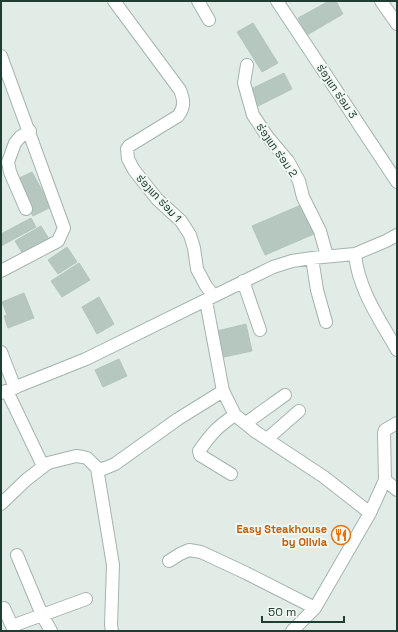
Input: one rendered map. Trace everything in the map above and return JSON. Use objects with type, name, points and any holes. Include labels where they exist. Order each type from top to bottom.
[{"type":"street","name":"ຮ່ອງແກ ຮ່ອມ 1","points":[[114,1],[180,90],[184,98],[182,111],[178,116],[129,146],[127,150],[128,159],[134,170],[152,193],[181,221],[190,235],[194,248],[197,268],[210,298]]},
{"type":"street","points":[[198,1],[208,20]]},
{"type":"street","name":"ຮ່ອງແກ ຮ່ອມ 3","points":[[277,1],[397,182]]},
{"type":"street","points":[[381,1],[397,24]]},
{"type":"street","points":[[1,56],[64,228],[58,241],[1,271]]},
{"type":"street","name":"ຮ່ອງແກ ຮ່ອມ 2","points":[[247,65],[244,83],[253,115],[267,136],[288,161],[299,181],[303,198],[320,230],[327,256]]},
{"type":"street","points":[[26,209],[10,172],[8,162],[15,142],[20,137],[30,132]]},
{"type":"street","points":[[8,391],[86,359],[273,267],[292,261],[355,254],[386,242],[397,235]]},
{"type":"street","points":[[355,254],[356,266],[363,288],[397,350]]},
{"type":"street","points":[[312,258],[317,290],[326,322]]},
{"type":"street","points":[[244,281],[260,330]]},
{"type":"street","points":[[210,298],[223,391],[235,415],[267,439],[324,477],[370,513]]},
{"type":"street","points":[[1,352],[8,391],[43,466]]},
{"type":"street","points":[[1,504],[43,466],[55,461],[76,456],[87,458],[97,468],[103,469],[115,464],[178,419],[223,391]]},
{"type":"street","points":[[246,423],[285,394]]},
{"type":"street","points":[[267,439],[299,411]]},
{"type":"street","points":[[231,474],[200,455],[199,451],[209,436],[220,425],[235,415]]},
{"type":"street","points":[[292,631],[314,608],[370,513],[385,480],[384,433],[385,430],[397,423]]},
{"type":"street","points":[[97,468],[113,565],[112,631]]},
{"type":"street","points":[[385,480],[397,490]]},
{"type":"street","points":[[169,561],[190,550],[201,552],[314,608]]},
{"type":"street","points":[[17,555],[42,615],[51,631]]},
{"type":"street","points":[[4,608],[13,628],[42,615],[86,599]]},
{"type":"building","points":[[329,1],[336,1],[343,14],[307,35],[298,18]]},
{"type":"building","points":[[253,23],[278,63],[262,72],[237,32]]},
{"type":"building","points":[[284,73],[292,89],[258,106],[249,90]]},
{"type":"building","points":[[32,172],[51,207],[33,216],[15,180]]},
{"type":"building","points":[[301,205],[314,234],[265,255],[252,226]]},
{"type":"building","points":[[31,218],[36,227],[1,246],[1,234]]},
{"type":"building","points":[[41,226],[49,239],[23,254],[15,241]]},
{"type":"building","points":[[67,247],[77,262],[58,274],[48,260]]},
{"type":"building","points":[[79,263],[90,280],[62,297],[51,281]]},
{"type":"building","points":[[24,293],[34,318],[8,328],[4,316],[7,315],[2,302]]},
{"type":"building","points":[[99,297],[114,324],[97,334],[82,307]]},
{"type":"building","points":[[246,324],[252,351],[224,357],[217,331]]},
{"type":"building","points":[[119,359],[127,376],[103,387],[95,370]]},
{"type":"place","name":"Easy Steakhouse by Olivia","points":[[341,535]]}]
